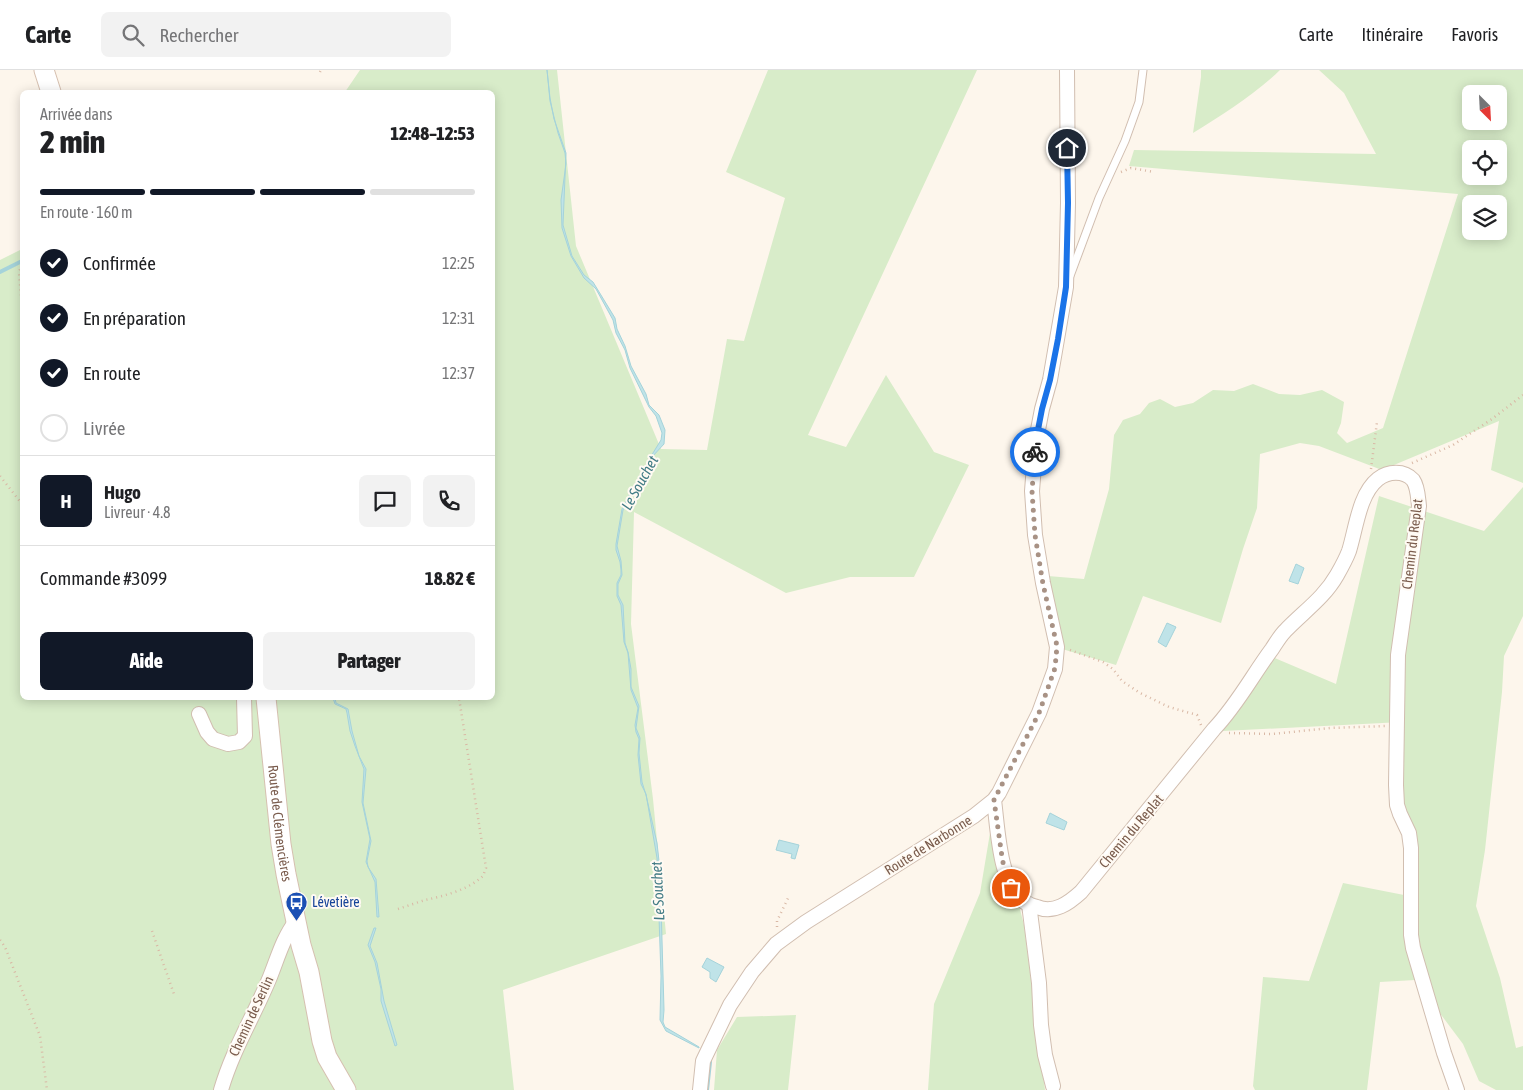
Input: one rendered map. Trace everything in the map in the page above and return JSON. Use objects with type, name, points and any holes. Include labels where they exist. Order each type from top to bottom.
[{"type":"street","points":[[44,70],[50,90]]},
{"type":"street","name":"Route de Narbonne","points":[[700,1090],[703,1061],[730,1005],[752,972],[776,944],[806,922],[974,816],[994,800],[1039,713],[1055,668],[1057,646],[1043,584],[1035,535],[1032,491],[1036,440],[1050,380],[1066,287],[1068,203],[1067,70]]},
{"type":"street","points":[[1371,485],[1380,477],[1399,472]]},
{"type":"street","name":"Chemin du Replat","points":[[1399,472],[1413,480],[1418,492],[1419,506],[1398,656],[1397,805],[1409,833],[1411,848],[1411,935],[1413,948],[1457,1090]]},
{"type":"street","name":"Chemin du Replat","points":[[1029,904],[1042,909],[1052,909],[1068,904],[1081,892],[1214,729],[1227,716],[1285,631],[1325,592],[1337,576],[1348,554],[1363,502],[1371,485]]},
{"type":"street","points":[[199,714],[207,732],[213,739],[228,744],[239,742],[245,736],[244,700]]},
{"type":"street","name":"Route de Clémencières","points":[[266,700],[281,844],[286,874],[301,945],[309,972],[322,1041],[327,1057],[346,1090]]},
{"type":"street","points":[[994,800],[1006,878],[1011,888],[1029,904],[1039,983],[1041,1025],[1045,1055],[1053,1086]]},
{"type":"street","name":"Chemin de Serlin","points":[[221,1090],[233,1055],[270,978],[282,942],[296,921]]},
{"type":"street","points":[[282,942],[301,945]]},
{"type":"lane","points":[[1066,287],[1139,102],[1143,70]]},
{"type":"path","points":[[1105,186],[1116,174],[1131,168],[1154,172]]},
{"type":"path","points":[[20,270],[20,284]]},
{"type":"path","points":[[1399,472],[1406,466],[1453,445],[1492,419],[1523,395]]},
{"type":"path","points":[[1371,485],[1377,422]]},
{"type":"path","points":[[0,476],[20,501]]},
{"type":"path","points":[[398,909],[439,898],[468,886],[483,876],[486,868],[459,700]]},
{"type":"path","points":[[776,944],[777,922],[790,896]]},
{"type":"path","points":[[152,931],[175,997]]},
{"type":"path","points":[[0,940],[5,947],[40,1036],[47,1090]]},
{"type":"green space","points":[[360,70],[557,70],[576,246],[661,449],[707,450],[727,339],[744,341],[785,198],[726,172],[768,70],[977,70],[808,435],[846,447],[886,375],[934,452],[969,465],[914,577],[850,577],[786,593],[634,512],[631,624],[653,799],[666,934],[503,990],[514,1090],[0,1090],[0,260],[20,250],[20,700],[495,700],[495,90],[346,90]]},
{"type":"green space","points":[[1201,70],[1280,70],[1249,96],[1193,133]]},
{"type":"green space","points":[[1319,70],[1523,70],[1523,483],[1491,470],[1499,421],[1382,470],[1319,446],[1300,443],[1260,454],[1257,508],[1221,623],[1143,596],[1116,665],[1052,646],[1036,575],[1084,579],[1109,489],[1114,435],[1123,420],[1140,414],[1149,403],[1160,399],[1175,407],[1193,403],[1213,390],[1234,391],[1253,384],[1279,394],[1300,395],[1322,390],[1344,402],[1341,423],[1337,433],[1347,443],[1383,428],[1458,194],[1129,166],[1134,150],[1376,154],[1344,93]]},
{"type":"green space","points":[[1523,487],[1523,616],[1504,656],[1502,692],[1485,850],[1476,906],[1500,978],[1516,1048],[1523,1046],[1523,1090],[1496,1090],[1479,1081],[1463,1044],[1415,980],[1380,982],[1367,1090],[1255,1090],[1253,1086],[1263,977],[1309,981],[1343,883],[1404,895],[1402,722],[1223,731],[1270,656],[1336,684],[1379,496],[1484,531]]},
{"type":"green space","points":[[994,809],[1024,925],[1045,1090],[928,1090],[934,1004],[980,893]]},
{"type":"green space","points":[[796,1015],[788,1090],[714,1090],[717,1050],[737,1017]]},
{"type":"water","points":[[556,124],[566,153],[566,161],[565,153]]},
{"type":"water","points":[[565,169],[563,225],[572,256],[584,275],[593,282],[615,318],[617,329],[625,346],[631,366],[646,394],[649,405],[659,415],[665,430],[664,444],[651,458],[645,474],[634,489],[623,510],[617,546],[622,575],[618,584],[618,595],[623,605],[625,643],[628,652],[631,669],[631,687],[639,706],[636,728],[640,738],[639,753],[645,792],[641,784],[638,755],[639,739],[635,725],[638,708],[631,690],[628,653],[624,642],[621,605],[617,596],[617,583],[621,570],[616,544],[622,509],[633,488],[645,471],[648,461],[661,440],[662,433],[656,416],[649,407],[630,368],[625,350],[616,333],[613,320],[596,289],[584,278],[571,256],[562,228],[561,200]]},
{"type":"water","points":[[1296,564],[1304,568],[1298,584],[1289,581]]},
{"type":"water","points":[[1167,623],[1176,627],[1166,647],[1158,642]]},
{"type":"water","points":[[334,700],[348,709],[359,756],[366,769],[363,803],[371,841],[367,861],[368,866],[366,862],[370,839],[362,802],[364,769],[355,746],[350,731],[346,709],[335,704]]},
{"type":"water","points":[[647,798],[657,843],[660,870],[663,1022],[665,1027],[699,1048],[666,1031],[660,1020],[661,976],[657,858]]},
{"type":"water","points":[[1050,813],[1067,822],[1064,830],[1046,823]]},
{"type":"water","points":[[779,840],[799,845],[795,859],[791,858],[792,854],[776,850]]},
{"type":"water","points":[[369,868],[376,879],[379,917],[377,917],[375,882]]},
{"type":"water","points":[[374,928],[376,928],[370,946],[377,963],[384,1001],[397,1045],[395,1046],[381,1001],[381,989],[375,962],[368,945]]},
{"type":"water","points":[[707,958],[724,967],[716,982],[710,978],[710,972],[702,967]]},
{"type":"waterway","points":[[0,272],[20,262]]},
{"type":"waterway","name":"Le Souchet","points":[[707,1090],[710,1062]]},
{"type":"way so far","points":[[1011,888],[1006,878],[994,800],[1039,713],[1055,668],[1057,646],[1043,584],[1035,535],[1032,491],[1035,452]]},
{"type":"place","name":"Lévetière","points":[[296,921]]},
{"type":"route","points":[[1035,452],[1042,409],[1058,339],[1066,287],[1067,148]]}]
